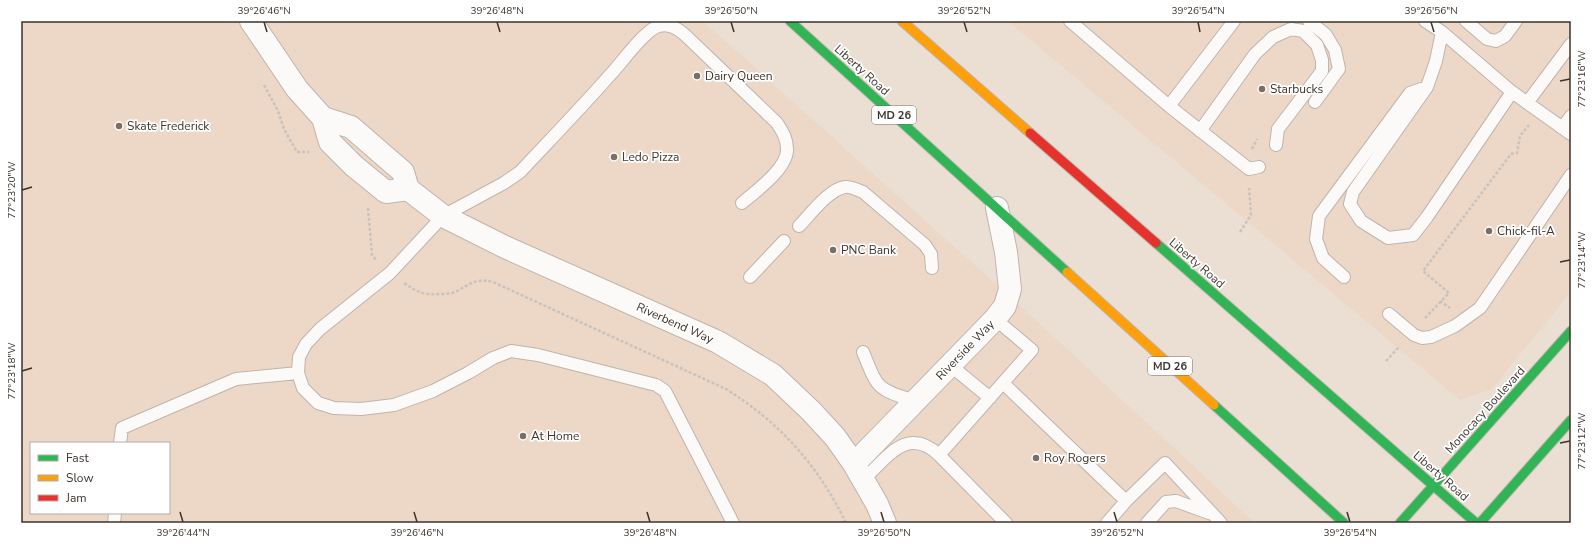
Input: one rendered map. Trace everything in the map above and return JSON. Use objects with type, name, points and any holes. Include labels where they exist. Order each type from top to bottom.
[{"type":"main road","name":"Liberty Road","points":[[790,21],[1344,523]]},
{"type":"main road","name":"Liberty Road","points":[[902,21],[1476,523]]},
{"type":"main road","name":"Monocacy Boulevard","points":[[1400,523],[1571,331]]},
{"type":"main road","points":[[1480,523],[1571,420]]},
{"type":"street","name":"Riverbend Way","points":[[254,22],[298,89],[323,118],[351,127],[403,172],[408,189],[443,216],[505,247],[718,342],[772,375],[811,411],[830,432],[858,472],[877,504],[885,523]]},
{"type":"street","name":"Riverside Way","points":[[858,472],[915,401],[995,319],[1005,306],[1010,289],[1006,252],[997,208]]},
{"type":"lane","points":[[1070,21],[1169,106],[1249,169],[1259,167]]},
{"type":"lane","points":[[1169,106],[1234,21]]},
{"type":"lane","points":[[1309,21],[1326,35],[1335,50],[1339,69],[1315,102]]},
{"type":"lane","points":[[1425,21],[1442,32],[1512,92],[1566,131],[1571,116]]},
{"type":"lane","points":[[1466,21],[1487,39],[1496,41],[1505,36],[1516,21]]},
{"type":"lane","points":[[733,523],[665,391],[656,385],[538,355],[511,351],[493,358],[468,373],[433,390],[394,405],[361,409],[334,408],[318,403],[303,388],[298,373],[298,357],[306,344],[320,329],[390,274],[443,216],[520,172],[611,75],[648,32],[659,26],[670,25],[684,34],[777,123],[786,137],[788,148],[787,156],[783,164],[764,185],[742,203]]},
{"type":"lane","points":[[1200,131],[1260,50],[1273,37],[1291,29],[1303,31],[1317,45],[1322,60],[1322,71],[1278,129],[1276,145]]},
{"type":"lane","points":[[1442,32],[1436,61],[1427,87],[1353,192],[1350,204],[1361,221],[1388,238],[1413,235],[1427,217],[1512,92]]},
{"type":"lane","points":[[1527,103],[1571,44]]},
{"type":"lane","points":[[1344,277],[1323,258],[1316,239],[1319,216],[1410,93],[1427,87]]},
{"type":"lane","points":[[1389,314],[1411,333],[1422,338],[1431,337],[1455,326],[1480,308],[1571,175]]},
{"type":"lane","points":[[799,226],[834,191],[844,187],[852,188],[863,192],[925,245],[931,254],[932,268]]},
{"type":"lane","points":[[750,277],[784,241]]},
{"type":"lane","points":[[939,455],[1032,350],[995,319]]},
{"type":"lane","points":[[863,352],[875,381],[883,390],[915,401]]},
{"type":"lane","points":[[950,365],[990,398]]},
{"type":"lane","points":[[120,442],[122,428],[236,379],[298,373]]},
{"type":"lane","points":[[1003,384],[1126,501]]},
{"type":"lane","points":[[858,472],[904,444],[915,442],[925,445],[939,455],[1006,523]]},
{"type":"lane","points":[[1107,523],[1126,501],[1165,463],[1212,520]]},
{"type":"lane","points":[[1147,523],[1166,502],[1176,501],[1212,520]]},
{"type":"path","points":[[263,84],[278,111],[284,129],[297,152],[307,151],[314,153]]},
{"type":"path","points":[[1386,361],[1449,293],[1423,271],[1511,154],[1517,153],[1520,136],[1540,112]]},
{"type":"path","points":[[1248,155],[1260,134]]},
{"type":"path","points":[[1240,232],[1251,214],[1250,188]]},
{"type":"path","points":[[368,203],[372,255],[390,274],[418,292],[428,295],[450,294],[470,283],[478,281],[484,280],[493,282],[726,389],[758,411],[798,448],[825,483],[846,523]]},
{"type":"shaded area","points":[[21,21],[703,21],[1027,312],[1255,523],[21,523]]},
{"type":"shaded area","points":[[1008,21],[1571,21],[1571,292],[1492,389],[1460,400]]},
{"type":"traffic: fast","points":[[790,21],[1067,272]]},
{"type":"traffic: fast","points":[[1156,243],[1476,523]]},
{"type":"traffic: fast","points":[[1400,523],[1571,331]]},
{"type":"traffic: fast","points":[[1214,405],[1344,523]]},
{"type":"traffic: fast","points":[[1480,523],[1571,420]]},
{"type":"traffic: slow","points":[[902,21],[1030,133]]},
{"type":"traffic: slow","points":[[1067,272],[1214,405]]},
{"type":"traffic: jam","points":[[1030,133],[1156,243]]},
{"type":"place","name":"Dairy Queen","points":[[697,76]]},
{"type":"place","name":"Starbucks","points":[[1262,89]]},
{"type":"place","name":"Skate Frederick","points":[[119,126]]},
{"type":"place","name":"Ledo Pizza","points":[[614,157]]},
{"type":"place","name":"Chick-fil-A","points":[[1489,231]]},
{"type":"place","name":"PNC Bank","points":[[833,250]]},
{"type":"place","name":"At Home","points":[[523,436]]},
{"type":"place","name":"Roy Rogers","points":[[1036,458]]}]
